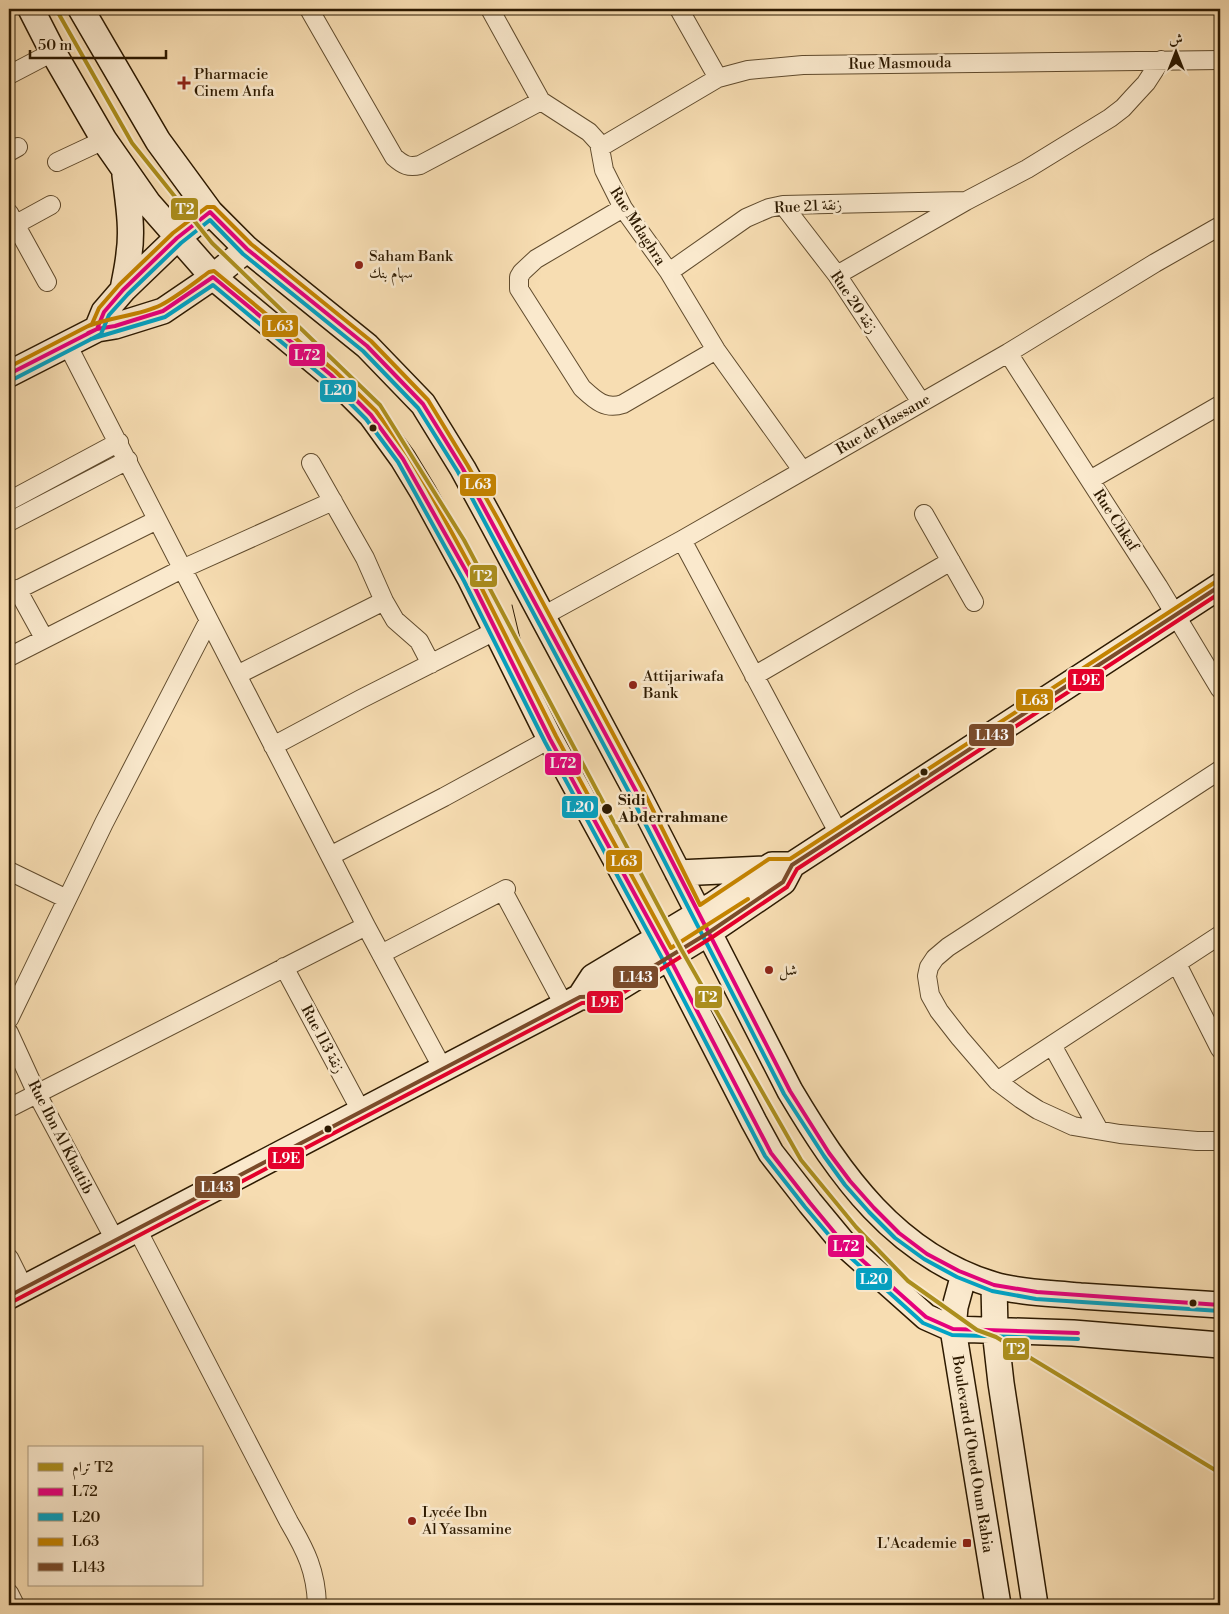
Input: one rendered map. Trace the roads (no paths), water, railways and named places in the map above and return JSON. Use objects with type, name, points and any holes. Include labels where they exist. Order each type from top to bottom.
[{"type":"main road","points":[[31,9],[53,52],[104,140],[148,203],[213,277],[331,375],[371,415],[403,459],[423,492],[497,630],[550,739],[771,1153],[844,1244],[926,1317],[953,1329],[1073,1333],[1220,1345]]},
{"type":"main road","points":[[81,9],[158,141],[210,212],[247,249],[367,346],[422,404],[463,469],[543,616],[790,1091],[810,1125],[864,1199],[886,1222],[935,1260],[964,1274],[994,1285],[1032,1292],[1220,1305]]},
{"type":"main road","points":[[123,290],[130,238],[130,214],[125,172]]},
{"type":"main road","points":[[97,328],[104,312],[123,290],[177,238],[210,212]]},
{"type":"main road","points":[[9,374],[97,328],[115,326],[163,311],[213,277],[247,249]]},
{"type":"main road","points":[[16,1292],[572,1001],[605,996],[663,948],[703,923],[783,882],[792,865],[1220,586]]},
{"type":"main road","points":[[703,923],[772,865],[792,865]]},
{"type":"main road","points":[[678,873],[766,869]]},
{"type":"main road","name":"Boulevard d'Oued Oum Rabia","points":[[964,1274],[955,1307],[953,1329],[998,1605]]},
{"type":"main road","points":[[994,1285],[995,1330],[1001,1383],[1035,1605]]},
{"type":"street","points":[[309,9],[394,157],[406,166],[420,165],[541,101]]},
{"type":"street","points":[[490,9],[541,101],[593,135],[601,147]]},
{"type":"street","points":[[679,9],[718,78]]},
{"type":"street","points":[[9,75],[53,52]]},
{"type":"street","points":[[837,275],[1026,169],[1110,118],[1123,108],[1146,83],[1161,60]]},
{"type":"street","name":"Rue Masmouda","points":[[601,147],[718,78],[748,70],[803,65],[1220,60]]},
{"type":"street","points":[[57,162],[104,140]]},
{"type":"street","name":"Rue Mdaghra","points":[[601,147],[604,170],[623,208],[669,272],[716,350],[802,470]]},
{"type":"street","name":"Rue 21 زنقة","points":[[669,272],[746,218],[769,208],[783,205],[966,201]]},
{"type":"street","points":[[48,282],[11,222],[51,205]]},
{"type":"street","name":"Rue 20 زنقة","points":[[783,205],[837,275],[921,402]]},
{"type":"street","points":[[623,208],[536,259],[519,277],[519,289],[582,388],[602,405],[616,407],[716,350]]},
{"type":"street","name":"Rue de Hassane","points":[[543,616],[682,540],[1008,353],[1155,263],[1220,226]]},
{"type":"street","points":[[68,344],[366,926],[443,1068]]},
{"type":"street","name":"Rue Chkaf","points":[[1008,353],[1176,615],[1220,689]]},
{"type":"street","points":[[1090,480],[1220,405]]},
{"type":"street","points":[[9,500],[119,442]]},
{"type":"street","points":[[9,522],[128,460]]},
{"type":"street","points":[[311,464],[364,558],[395,620],[420,641],[431,664]]},
{"type":"street","points":[[9,657],[182,569],[333,501]]},
{"type":"street","points":[[924,514],[974,602]]},
{"type":"street","points":[[44,638],[13,591],[157,520]]},
{"type":"street","points":[[682,540],[839,834]]},
{"type":"street","points":[[754,676],[951,561]]},
{"type":"street","points":[[237,675],[384,601]]},
{"type":"street","points":[[9,1018],[208,620]]},
{"type":"street","points":[[273,746],[497,630]]},
{"type":"street","points":[[330,856],[550,739]]},
{"type":"street","points":[[1220,770],[948,947],[935,958],[927,976],[930,995],[955,1031],[997,1081],[1038,1110],[1073,1126],[1120,1134],[1220,1141]]},
{"type":"street","points":[[9,871],[67,899]]},
{"type":"street","points":[[381,954],[504,890],[572,1001]]},
{"type":"street","points":[[9,1108],[366,926]]},
{"type":"street","points":[[997,1081],[1220,935]]},
{"type":"street","points":[[1177,964],[1220,1049]]},
{"type":"street","name":"Rue 113 زنقة","points":[[284,967],[361,1111]]},
{"type":"street","name":"Rue Ibn Al Khattib","points":[[9,1034],[37,1094],[115,1240]]},
{"type":"street","points":[[1052,1045],[1099,1130]]},
{"type":"street","points":[[137,1229],[306,1550],[314,1573],[317,1605]]},
{"type":"street","points":[[9,1258],[16,1292]]},
{"type":"street","points":[[9,1593],[15,1605]]},
{"type":"tram line","name":"T2","points":[[56,9],[132,143],[212,243],[380,405],[464,540],[681,949],[801,1160],[856,1227],[908,1281],[977,1330],[996,1337],[1220,1473]]},
{"type":"tram line","points":[[512,605],[523,651]]},
{"type":"place","name":"Pharmacie Cinem Anfa","points":[[184,83]]},
{"type":"place","name":"Saham Bank سهام بنك","points":[[359,265]]},
{"type":"place","name":"Attijariwafa Bank","points":[[633,685]]},
{"type":"place","name":"Sidi Abderrahmane","points":[[607,809]]},
{"type":"place","name":"شل","points":[[769,970]]},
{"type":"place","name":"Lycée Ibn Al Yassamine","points":[[412,1521]]},
{"type":"place","name":"L'Academie","points":[[967,1543]]}]
